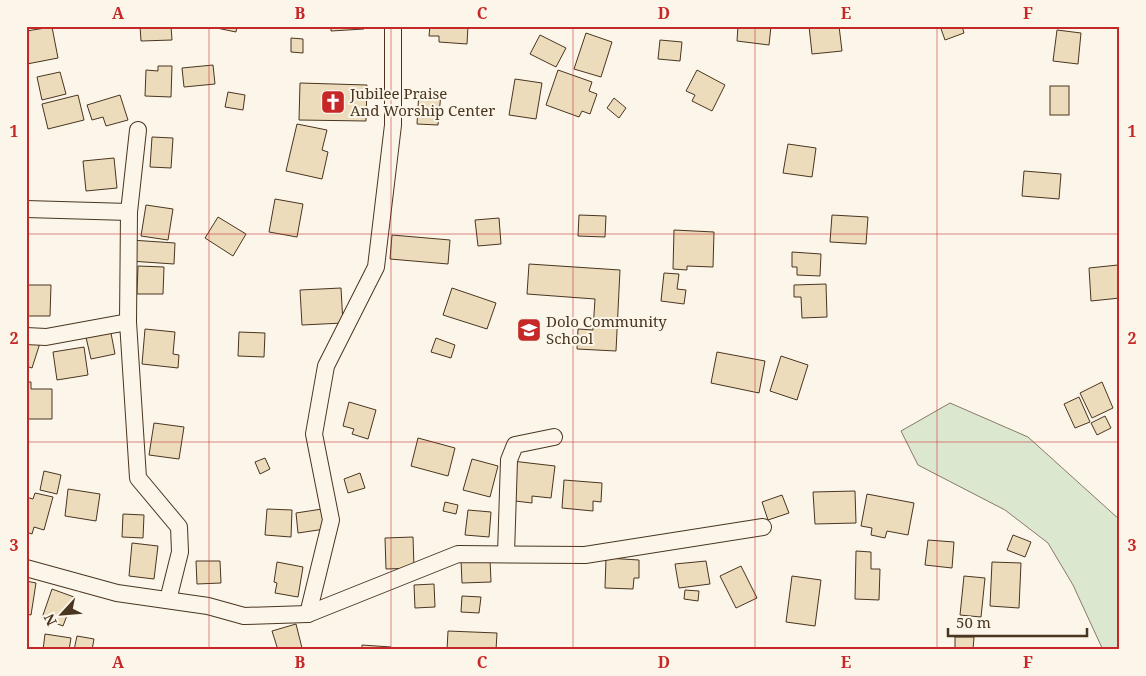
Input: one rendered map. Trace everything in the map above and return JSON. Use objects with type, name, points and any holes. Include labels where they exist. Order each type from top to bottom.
[{"type":"street","points":[[308,614],[331,520],[314,434],[326,366],[376,267],[393,125],[393,26]]},
{"type":"street","points":[[138,130],[128,212],[128,322],[138,478],[179,527],[180,552],[168,600]]},
{"type":"street","points":[[26,209],[128,212]]},
{"type":"street","points":[[26,336],[46,337],[128,322]]},
{"type":"street","points":[[506,554],[509,460],[512,452],[516,445],[554,437]]},
{"type":"street","points":[[26,568],[117,593],[208,606],[244,616],[308,614],[458,554],[585,555],[763,527]]},
{"type":"green space","points":[[950,403],[1028,437],[1120,520],[1120,650],[1103,650],[1073,585],[1048,543],[1005,510],[918,465],[901,431]]},
{"type":"building","points":[[140,26],[171,26],[172,40],[141,41]]},
{"type":"building","points":[[207,26],[237,26],[236,32]]},
{"type":"building","points":[[331,26],[364,26],[364,29],[331,31]]},
{"type":"building","points":[[430,26],[468,26],[467,44],[439,42],[439,36],[429,36]]},
{"type":"building","points":[[738,26],[771,26],[769,45],[737,41]]},
{"type":"building","points":[[809,26],[839,26],[842,51],[812,54]]},
{"type":"building","points":[[940,26],[962,26],[964,33],[945,40]]},
{"type":"building","points":[[52,27],[58,58],[27,64],[26,31]]},
{"type":"building","points":[[1057,30],[1081,33],[1078,64],[1053,61]]},
{"type":"building","points":[[586,33],[612,42],[601,77],[574,69]]},
{"type":"building","points":[[540,35],[566,48],[556,67],[530,54]]},
{"type":"building","points":[[291,38],[303,39],[303,53],[291,52]]},
{"type":"building","points":[[660,40],[682,42],[680,61],[658,59]]},
{"type":"building","points":[[213,65],[215,84],[184,87],[182,68]]},
{"type":"building","points":[[158,66],[172,66],[171,97],[145,96],[146,70],[158,71]]},
{"type":"building","points":[[558,70],[592,82],[589,91],[597,94],[590,114],[582,111],[579,117],[546,105]]},
{"type":"building","points":[[697,70],[725,85],[712,111],[692,101],[695,95],[686,91]]},
{"type":"building","points":[[60,72],[66,94],[42,100],[37,77]]},
{"type":"building","points":[[515,79],[542,83],[536,119],[509,115]]},
{"type":"building","name":"Jubilee Praise And Worship Center","points":[[300,83],[367,85],[366,121],[299,120]]},
{"type":"building","points":[[1050,86],[1069,86],[1069,115],[1050,115]]},
{"type":"building","points":[[419,91],[441,93],[438,125],[417,124]]},
{"type":"building","points":[[228,92],[245,95],[243,110],[225,107]]},
{"type":"building","points":[[78,95],[84,120],[48,129],[42,104]]},
{"type":"building","points":[[120,95],[128,120],[106,126],[103,117],[92,120],[87,105]]},
{"type":"building","points":[[614,98],[626,108],[619,118],[607,108]]},
{"type":"building","points":[[297,124],[327,130],[322,150],[328,152],[322,179],[286,171]]},
{"type":"building","points":[[152,137],[173,138],[171,168],[150,167]]},
{"type":"building","points":[[788,144],[816,148],[812,177],[783,173]]},
{"type":"building","points":[[114,158],[117,188],[86,191],[83,161]]},
{"type":"building","points":[[1024,171],[1061,174],[1059,199],[1022,196]]},
{"type":"building","points":[[275,199],[303,204],[297,237],[269,232]]},
{"type":"building","points":[[146,205],[173,209],[168,240],[141,236]]},
{"type":"building","points":[[579,215],[606,216],[605,237],[578,236]]},
{"type":"building","points":[[832,215],[868,217],[866,244],[830,242]]},
{"type":"building","points":[[218,217],[246,234],[233,256],[205,238]]},
{"type":"building","points":[[499,218],[501,244],[478,246],[475,220]]},
{"type":"building","points":[[674,230],[714,232],[713,267],[687,266],[687,270],[673,269]]},
{"type":"building","points":[[392,235],[450,240],[448,264],[390,259]]},
{"type":"building","points":[[131,240],[175,243],[174,264],[130,261]]},
{"type":"building","points":[[792,252],[821,254],[820,276],[797,275],[797,267],[792,267]]},
{"type":"building","points":[[529,264],[620,270],[616,351],[577,349],[578,329],[593,330],[595,299],[527,294]]},
{"type":"building","points":[[1118,265],[1120,298],[1091,301],[1089,268]]},
{"type":"building","points":[[138,266],[164,267],[163,294],[137,294]]},
{"type":"building","points":[[664,273],[679,274],[677,289],[686,290],[684,304],[661,301]]},
{"type":"building","points":[[826,284],[827,317],[802,318],[801,297],[794,297],[794,285]]},
{"type":"building","points":[[26,285],[51,285],[50,316],[26,316]]},
{"type":"building","points":[[341,288],[343,323],[302,325],[300,290]]},
{"type":"building","points":[[452,288],[496,303],[487,329],[443,315]]},
{"type":"building","points":[[110,328],[115,354],[91,359],[85,333]]},
{"type":"building","points":[[145,329],[175,332],[173,354],[179,355],[178,368],[142,364]]},
{"type":"building","points":[[239,332],[265,333],[264,357],[238,356]]},
{"type":"building","points":[[26,338],[40,343],[32,368],[26,366]]},
{"type":"building","points":[[436,338],[455,345],[451,358],[431,352]]},
{"type":"building","points":[[84,347],[88,375],[57,380],[53,352]]},
{"type":"building","points":[[717,352],[765,361],[759,393],[711,383]]},
{"type":"building","points":[[781,356],[808,365],[797,400],[770,391]]},
{"type":"building","points":[[26,382],[31,382],[31,389],[52,389],[52,419],[26,419]]},
{"type":"building","points":[[1102,382],[1113,408],[1092,418],[1080,393]]},
{"type":"building","points":[[1079,397],[1090,422],[1075,428],[1064,404]]},
{"type":"building","points":[[349,402],[376,410],[368,439],[352,434],[354,429],[343,426]]},
{"type":"building","points":[[1105,416],[1111,428],[1097,435],[1091,423]]},
{"type":"building","points":[[154,423],[184,427],[179,459],[149,455]]},
{"type":"building","points":[[418,438],[455,448],[448,476],[411,466]]},
{"type":"building","points":[[265,458],[270,469],[260,474],[255,462]]},
{"type":"building","points":[[472,459],[498,466],[490,497],[463,490]]},
{"type":"building","points":[[512,461],[555,466],[551,498],[532,496],[532,503],[515,501],[516,488],[509,487]]},
{"type":"building","points":[[44,471],[61,475],[57,494],[40,490]]},
{"type":"building","points":[[360,473],[365,488],[348,493],[344,479]]},
{"type":"building","points":[[564,480],[602,483],[601,502],[593,501],[593,511],[562,508]]},
{"type":"building","points":[[68,489],[100,494],[96,521],[65,516]]},
{"type":"building","points":[[855,491],[856,523],[815,524],[813,492]]},
{"type":"building","points":[[35,493],[53,497],[44,530],[34,527],[32,534],[26,532],[26,497],[33,499]]},
{"type":"building","points":[[867,494],[914,503],[908,535],[887,531],[885,538],[871,535],[872,528],[861,526]]},
{"type":"building","points":[[782,495],[789,513],[768,520],[762,502]]},
{"type":"building","points":[[445,502],[458,505],[456,514],[443,511]]},
{"type":"building","points":[[267,509],[292,510],[291,537],[265,535]]},
{"type":"building","points":[[322,509],[325,529],[298,533],[296,513]]},
{"type":"building","points":[[468,510],[491,512],[489,537],[465,535]]},
{"type":"building","points":[[123,514],[144,515],[143,538],[122,537]]},
{"type":"building","points":[[1013,535],[1031,542],[1025,557],[1007,550]]},
{"type":"building","points":[[413,537],[414,568],[386,569],[385,538]]},
{"type":"building","points":[[928,540],[954,542],[952,568],[925,565]]},
{"type":"building","points":[[132,543],[158,546],[154,579],[129,576]]},
{"type":"building","points":[[856,551],[871,552],[871,569],[880,569],[879,600],[855,599]]},
{"type":"building","points":[[606,558],[639,560],[639,578],[634,578],[633,589],[605,588]]},
{"type":"building","points":[[490,559],[491,582],[462,583],[461,560]]},
{"type":"building","points":[[196,561],[220,561],[221,583],[197,584]]},
{"type":"building","points":[[706,561],[710,584],[679,588],[675,564]]},
{"type":"building","points":[[277,562],[303,567],[298,597],[275,593],[277,583],[274,582]]},
{"type":"building","points":[[992,562],[1021,563],[1019,608],[990,606]]},
{"type":"building","points":[[741,566],[757,598],[736,608],[720,576]]},
{"type":"building","points":[[792,576],[821,580],[815,626],[786,622]]},
{"type":"building","points":[[964,576],[985,578],[981,617],[960,615]]},
{"type":"building","points":[[26,581],[36,583],[31,615],[26,614]]},
{"type":"building","points":[[434,584],[435,607],[415,608],[414,585]]},
{"type":"building","points":[[52,589],[74,597],[63,626],[42,618]]},
{"type":"building","points":[[685,590],[699,591],[698,601],[684,599]]},
{"type":"building","points":[[462,596],[481,597],[479,613],[461,612]]},
{"type":"building","points":[[296,624],[302,648],[278,650],[272,631]]},
{"type":"building","points":[[448,631],[497,633],[496,650],[447,650]]},
{"type":"building","points":[[45,634],[71,638],[69,650],[43,650]]},
{"type":"building","points":[[77,636],[94,639],[92,650],[74,650]]},
{"type":"building","points":[[955,637],[974,637],[973,650],[955,650]]},
{"type":"building","points":[[362,645],[391,647],[391,650],[362,650]]},
{"type":"place","name":"Jubilee Praise And Worship Center","points":[[333,102]]},
{"type":"place","name":"Dolo Community School","points":[[529,330]]}]
